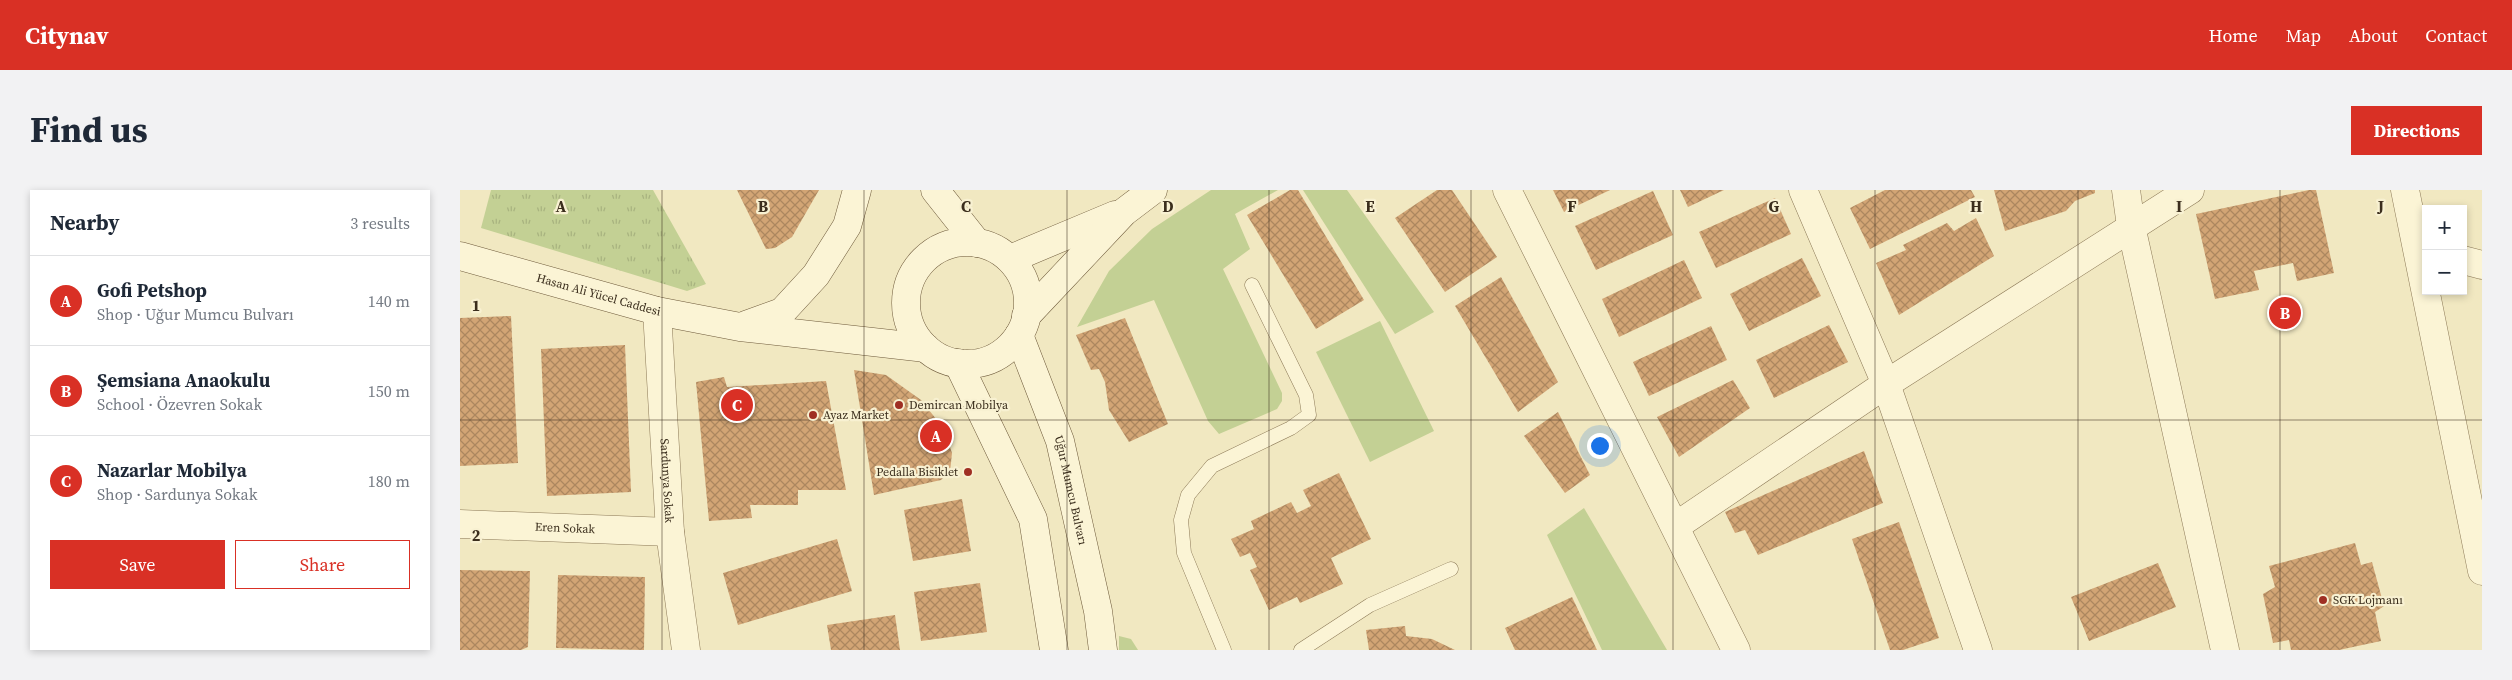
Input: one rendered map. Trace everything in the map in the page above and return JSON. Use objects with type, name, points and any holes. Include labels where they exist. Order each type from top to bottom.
[{"type":"street","points":[[740,327],[782,312],[816,275],[847,226],[856,190]]},
{"type":"street","points":[[935,190],[976,242]]},
{"type":"street","points":[[1023,326],[1028,296],[1022,276],[1010,259],[994,248],[976,242],[957,242],[938,249],[922,260],[912,276],[906,295],[907,315],[914,333],[926,348],[941,358],[958,363],[976,363],[993,358],[1007,349],[1023,326],[1124,212],[1153,190]]},
{"type":"street","points":[[1507,190],[1676,526],[1736,650]]},
{"type":"street","points":[[1803,190],[1886,384],[1978,650]]},
{"type":"street","points":[[2126,190],[2131,226],[2225,650]]},
{"type":"street","points":[[1676,526],[1886,384],[2190,190]]},
{"type":"street","points":[[2405,190],[2420,249],[2482,571]]},
{"type":"street","points":[[1010,259],[1124,212]]},
{"type":"street","name":"Hasan Ali Yücel Caddesi","points":[[460,256],[657,311],[740,327],[926,348]]},
{"type":"street","points":[[2467,261],[2482,265]]},
{"type":"street","name":"Sardunya Sokak","points":[[657,311],[670,532],[686,650]]},
{"type":"street","name":"Uğur Mumcu Bulvarı","points":[[1023,326],[1060,441],[1098,611],[1103,650]]},
{"type":"street","points":[[958,363],[1033,519],[1054,650]]},
{"type":"street","name":"Eren Sokak","points":[[460,524],[670,532]]},
{"type":"lane","points":[[1224,650],[1184,553],[1180,520],[1188,495],[1212,466],[1291,428],[1309,415],[1306,395],[1252,285]]},
{"type":"lane","points":[[1301,650],[1370,605],[1451,569]]},
{"type":"green space","points":[[491,190],[653,190],[706,284],[687,291],[481,228]]},
{"type":"green space","points":[[1211,190],[1278,190],[1235,214],[1250,249],[1223,269],[1282,393],[1282,401],[1277,409],[1219,434],[1208,421],[1154,300],[1077,327],[1109,271],[1152,229]]},
{"type":"green space","points":[[1303,190],[1347,190],[1434,312],[1395,334]]},
{"type":"green space","points":[[1380,321],[1434,431],[1370,462],[1316,352]]},
{"type":"green space","points":[[1584,508],[1667,650],[1602,650],[1547,535]]},
{"type":"green space","points":[[1119,636],[1131,639],[1138,650],[1119,650]]},
{"type":"building","points":[[737,190],[819,190],[792,237],[775,248],[766,249]]},
{"type":"building","points":[[1290,190],[1298,190],[1364,300],[1316,329],[1247,215]]},
{"type":"building","points":[[1437,190],[1452,190],[1497,257],[1445,292],[1395,218]]},
{"type":"building","points":[[1553,190],[1610,190],[1564,212]]},
{"type":"building","points":[[1680,190],[1724,190],[1688,207]]},
{"type":"building","points":[[1885,190],[1971,190],[1975,197],[1870,249],[1850,208]]},
{"type":"building","points":[[1994,190],[2095,190],[2095,193],[2075,201],[2066,211],[2005,231]]},
{"type":"building","points":[[2316,190],[2334,273],[2297,281],[2293,263],[2254,271],[2259,290],[2215,299],[2196,214]]},
{"type":"building","points":[[1653,191],[1673,235],[1596,270],[1575,226]]},
{"type":"building","points":[[1775,198],[1791,234],[1716,268],[1699,232]]},
{"type":"building","points":[[1976,218],[1994,256],[1899,315],[1876,263],[1906,250],[1903,245],[1947,223],[1954,231]]},
{"type":"building","points":[[1802,258],[1821,296],[1749,331],[1730,294]]},
{"type":"building","points":[[1684,260],[1702,298],[1619,337],[1602,299]]},
{"type":"building","points":[[1501,277],[1558,382],[1518,412],[1455,306]]},
{"type":"building","points":[[511,316],[518,463],[460,466],[460,318]]},
{"type":"building","points":[[1125,318],[1168,424],[1129,442],[1109,410],[1105,382],[1099,369],[1091,370],[1076,335]]},
{"type":"building","points":[[1829,325],[1848,362],[1774,398],[1756,360]]},
{"type":"building","points":[[1711,326],[1727,360],[1649,396],[1633,362]]},
{"type":"building","points":[[625,345],[631,492],[547,496],[541,349]]},
{"type":"building","points":[[854,370],[886,375],[921,400],[944,429],[952,453],[950,472],[941,480],[874,495]]},
{"type":"building","points":[[724,377],[727,387],[826,381],[846,490],[798,490],[798,505],[750,505],[752,518],[709,521],[696,382]]},
{"type":"building","points":[[1733,380],[1750,408],[1679,457],[1657,417]]},
{"type":"building","points":[[1558,412],[1590,475],[1565,493],[1524,436]]},
{"type":"building","points":[[1864,451],[1883,503],[1758,555],[1745,530],[1735,533],[1725,512]]},
{"type":"building","points":[[1339,473],[1371,539],[1331,558],[1343,584],[1300,603],[1297,597],[1269,610],[1250,570],[1257,567],[1250,553],[1240,557],[1231,539],[1254,529],[1251,521],[1291,502],[1297,513],[1311,506],[1303,490]]},
{"type":"building","points":[[962,499],[971,551],[913,561],[904,510]]},
{"type":"building","points":[[1899,522],[1939,638],[1903,650],[1890,650],[1852,539]]},
{"type":"building","points":[[837,539],[852,591],[738,625],[723,573]]},
{"type":"building","name":"SGK Lojmanı","points":[[2355,543],[2361,565],[2372,562],[2384,606],[2375,612],[2381,641],[2339,650],[2291,650],[2289,640],[2273,643],[2263,594],[2275,587],[2269,566]]},
{"type":"building","points":[[2158,563],[2176,607],[2089,641],[2071,597]]},
{"type":"building","points":[[460,570],[530,571],[528,647],[521,650],[460,650]]},
{"type":"building","points":[[558,575],[645,577],[644,650],[556,648]]},
{"type":"building","points":[[980,583],[987,632],[921,641],[914,592]]},
{"type":"building","points":[[1572,597],[1597,650],[1515,650],[1505,628]]},
{"type":"building","points":[[895,615],[900,650],[831,650],[827,625]]},
{"type":"building","points":[[1405,626],[1406,636],[1432,639],[1455,650],[1369,650],[1366,630]]},
{"type":"place","name":"Şemsiana Anaokulu","points":[[2285,313]]},
{"type":"place","name":"Nazarlar Mobilya","points":[[737,405]]},
{"type":"place","name":"Demircan Mobilya","points":[[899,405]]},
{"type":"place","name":"Ayaz Market","points":[[813,415]]},
{"type":"place","name":"Gofi Petshop","points":[[936,436]]},
{"type":"place","name":"Pedalla Bisiklet","points":[[968,472]]},
{"type":"place","name":"SGK Lojmanı","points":[[2323,600]]}]
